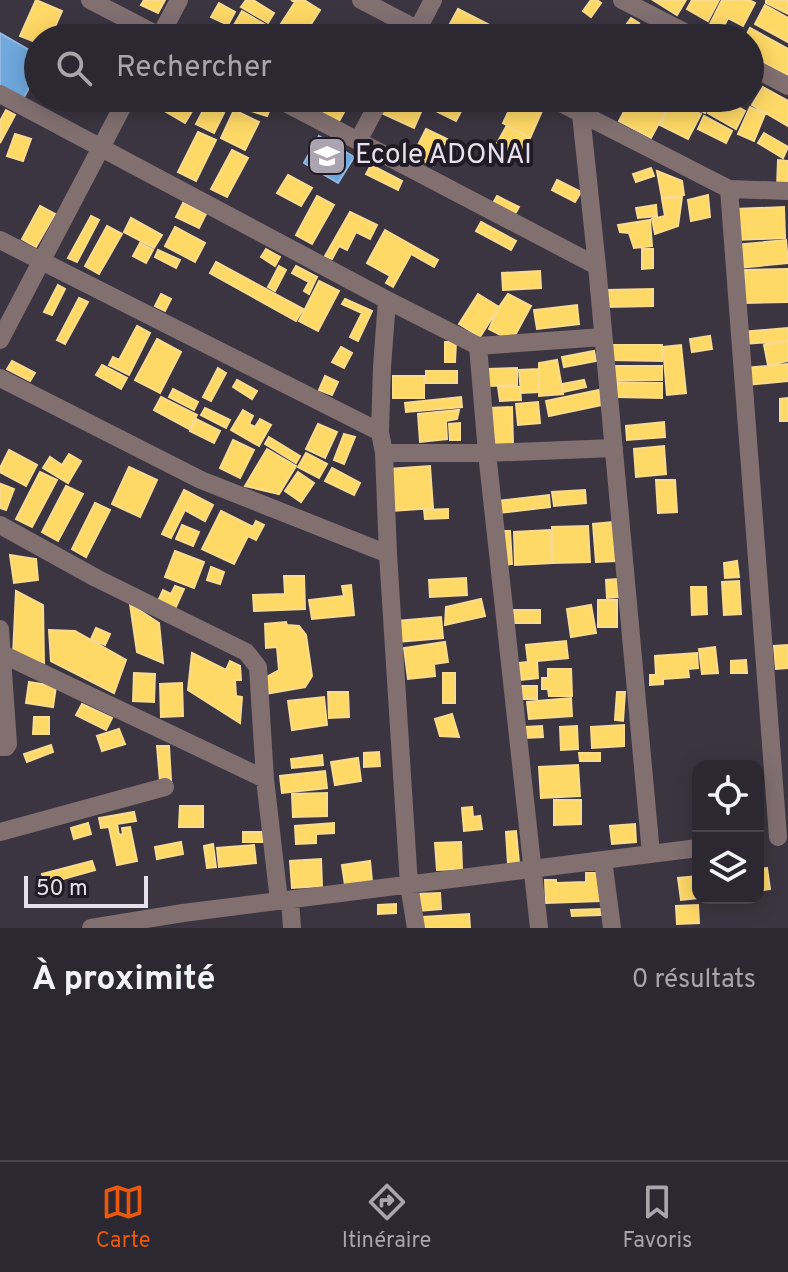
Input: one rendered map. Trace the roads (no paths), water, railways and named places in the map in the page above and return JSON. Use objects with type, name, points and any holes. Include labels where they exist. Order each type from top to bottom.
[{"type":"street","points":[[90,0],[135,24]]},
{"type":"street","points":[[167,24],[179,0]]},
{"type":"street","points":[[361,0],[402,24]]},
{"type":"street","points":[[425,24],[433,0]]},
{"type":"street","points":[[622,0],[669,24]]},
{"type":"street","points":[[764,73],[788,86]]},
{"type":"street","points":[[0,94],[24,107]]},
{"type":"street","points":[[34,112],[478,346],[603,337]]},
{"type":"street","points":[[0,340],[120,112]]},
{"type":"street","points":[[303,112],[597,266]]},
{"type":"street","points":[[358,141],[374,112]]},
{"type":"street","points":[[577,112],[729,189],[788,191]]},
{"type":"street","points":[[581,114],[651,854]]},
{"type":"street","points":[[729,189],[783,837]]},
{"type":"street","points":[[0,240],[380,432]]},
{"type":"street","points":[[387,300],[380,432],[384,453],[409,885],[416,928]]},
{"type":"street","points":[[478,346],[539,928]]},
{"type":"street","points":[[0,378],[201,480],[388,554]]},
{"type":"street","points":[[384,453],[614,448]]},
{"type":"street","points":[[0,525],[96,578],[246,652],[258,667],[265,779],[292,928]]},
{"type":"street","points":[[0,629],[8,744],[0,747]]},
{"type":"street","points":[[1,643],[265,779]]},
{"type":"street","points":[[0,832],[165,787]]},
{"type":"street","points":[[91,928],[185,921],[285,900],[692,849]]},
{"type":"street","points":[[603,860],[612,928]]},
{"type":"place","name":"Ecole ADONAI","points":[[327,156]]}]
